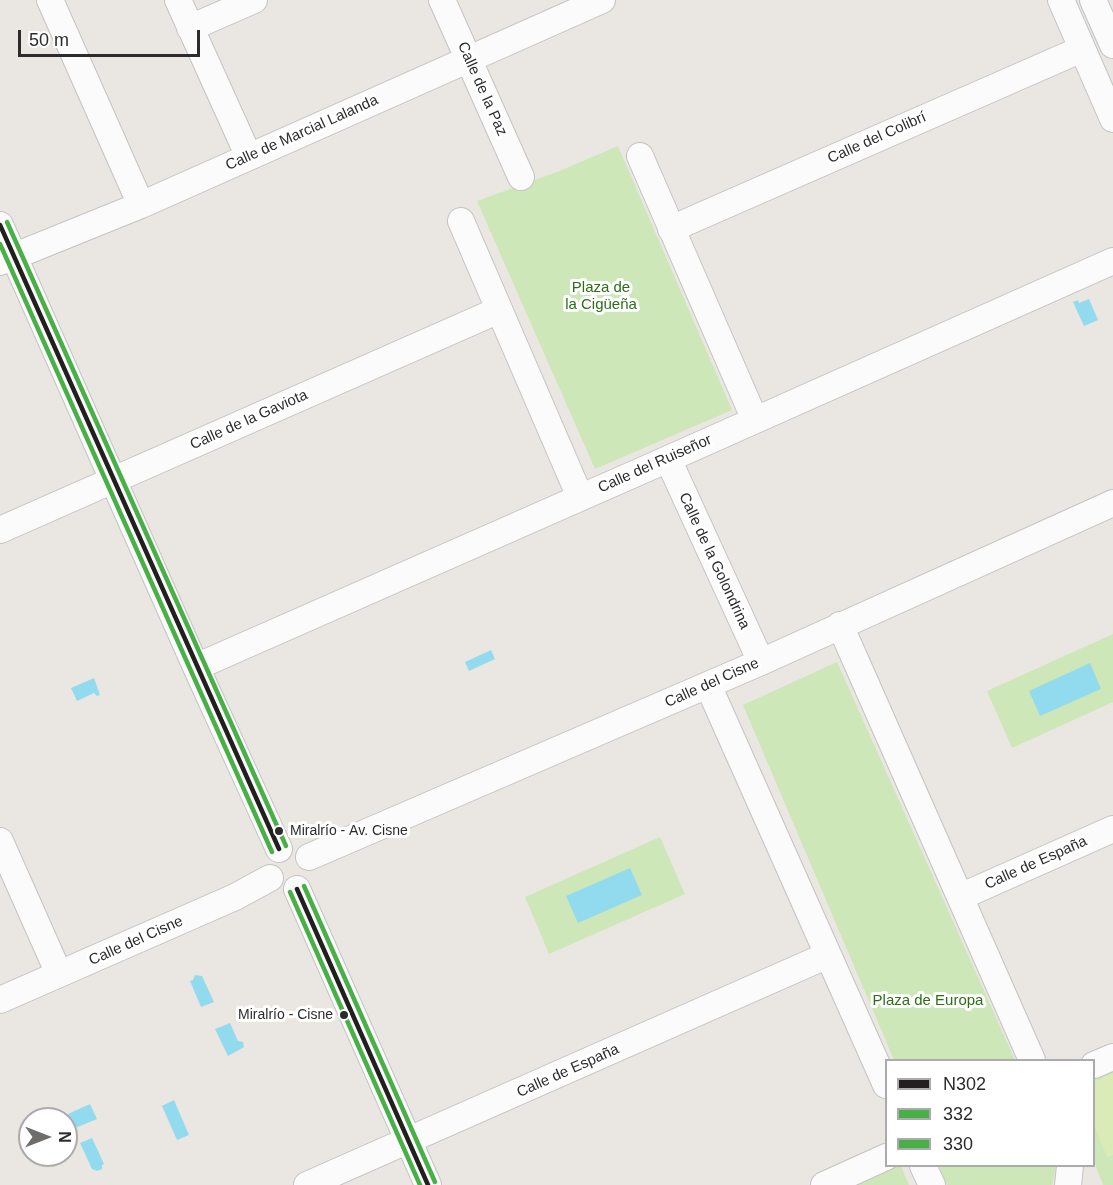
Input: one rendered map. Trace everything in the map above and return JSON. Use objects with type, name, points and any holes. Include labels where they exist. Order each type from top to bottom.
[{"type":"street","points":[[50,0],[141,205]]},
{"type":"street","points":[[178,0],[249,157]]},
{"type":"street","points":[[190,28],[254,0]]},
{"type":"street","name":"Calle de la Paz","points":[[442,0],[521,177]]},
{"type":"street","name":"Calle de Marcial Lalanda","points":[[7,259],[141,205],[468,59],[571,6],[602,0]]},
{"type":"street","points":[[1061,0],[1113,119]]},
{"type":"street","points":[[1093,0],[1113,45]]},
{"type":"street","name":"Calle del Colibrí","points":[[671,229],[1082,49]]},
{"type":"street","points":[[640,156],[755,420]]},
{"type":"street","points":[[461,221],[580,497]]},
{"type":"street","points":[[0,225],[7,259],[114,480],[279,849]]},
{"type":"street","name":"Calle del Ruiseñor","points":[[196,667],[1113,261]]},
{"type":"street","name":"Calle de la Gaviota","points":[[0,530],[499,310]]},
{"type":"street","name":"Calle de la Golondrina","points":[[668,459],[761,662]]},
{"type":"street","name":"Calle del Cisne","points":[[309,857],[761,662],[1113,503]]},
{"type":"street","points":[[840,625],[1032,1059]]},
{"type":"street","points":[[708,685],[885,1083]]},
{"type":"street","name":"Calle de España","points":[[960,897],[1113,829]]},
{"type":"street","points":[[0,841],[59,974]]},
{"type":"street","points":[[287,846],[296,847],[303,850],[309,857],[312,866],[310,876],[305,884],[297,889],[281,888],[270,878],[269,862],[279,849],[287,846]]},
{"type":"street","name":"Calle del Cisne","points":[[0,1000],[235,897],[270,878]]},
{"type":"street","points":[[297,889],[428,1185]]},
{"type":"street","name":"Calle de España","points":[[307,1185],[828,955]]},
{"type":"street","points":[[1095,1065],[1113,1057]]},
{"type":"street","points":[[824,1185],[885,1157]]},
{"type":"street","points":[[923,1167],[932,1185]]},
{"type":"street","points":[[1068,1185],[1070,1167]]},
{"type":"green space","name":"Plaza de la Cigüeña","points":[[618,146],[732,410],[595,469],[477,201],[557,172]]},
{"type":"green space","points":[[1113,634],[1113,702],[1012,748],[987,691]]},
{"type":"green space","name":"Plaza de Europa","points":[[837,662],[1015,1059],[894,1059],[743,705]]},
{"type":"green space","points":[[660,837],[685,894],[549,954],[525,897]]},
{"type":"green space","points":[[1113,1069],[1113,1185],[1103,1185],[1095,1164],[1095,1078]]},
{"type":"green space","points":[[1113,1073],[1113,1155],[1107,1157],[1095,1127],[1095,1082]]},
{"type":"green space","points":[[890,1167],[901,1167],[909,1185],[848,1185]]},
{"type":"green space","points":[[939,1167],[1056,1167],[1052,1185],[947,1185]]},
{"type":"water","points":[[1089,299],[1098,320],[1084,326],[1073,302],[1078,300],[1079,303]]},
{"type":"water","points":[[491,650],[495,659],[469,671],[465,662]]},
{"type":"water","points":[[1090,663],[1101,689],[1040,716],[1029,691]]},
{"type":"water","points":[[94,678],[100,695],[97,696],[94,693],[77,701],[71,688]]},
{"type":"water","points":[[630,868],[642,895],[578,923],[566,896]]},
{"type":"water","points":[[195,975],[202,976],[214,1002],[201,1007],[190,981]]},
{"type":"water","points":[[230,1023],[238,1041],[243,1042],[244,1047],[228,1056],[215,1029]]},
{"type":"water","points":[[174,1100],[189,1135],[177,1140],[162,1106]]},
{"type":"water","points":[[90,1104],[97,1119],[78,1127],[78,1109]]},
{"type":"water","points":[[92,1138],[104,1164],[102,1169],[97,1171],[92,1169],[80,1143]]},
{"type":"transit line","name":"330","points":[[7,222],[286,846]]},
{"type":"transit line","name":"N302","points":[[0,225],[279,849]]},
{"type":"transit line","name":"332","points":[[0,244],[272,852]]},
{"type":"transit line","name":"330","points":[[304,886],[435,1182]]},
{"type":"transit line","name":"N302","points":[[297,889],[428,1185]]},
{"type":"transit line","name":"332","points":[[290,892],[420,1185]]},
{"type":"place","name":"Miralrío - Av. Cisne","points":[[279,831]]},
{"type":"place","name":"Miralrío - Cisne","points":[[344,1015]]}]
